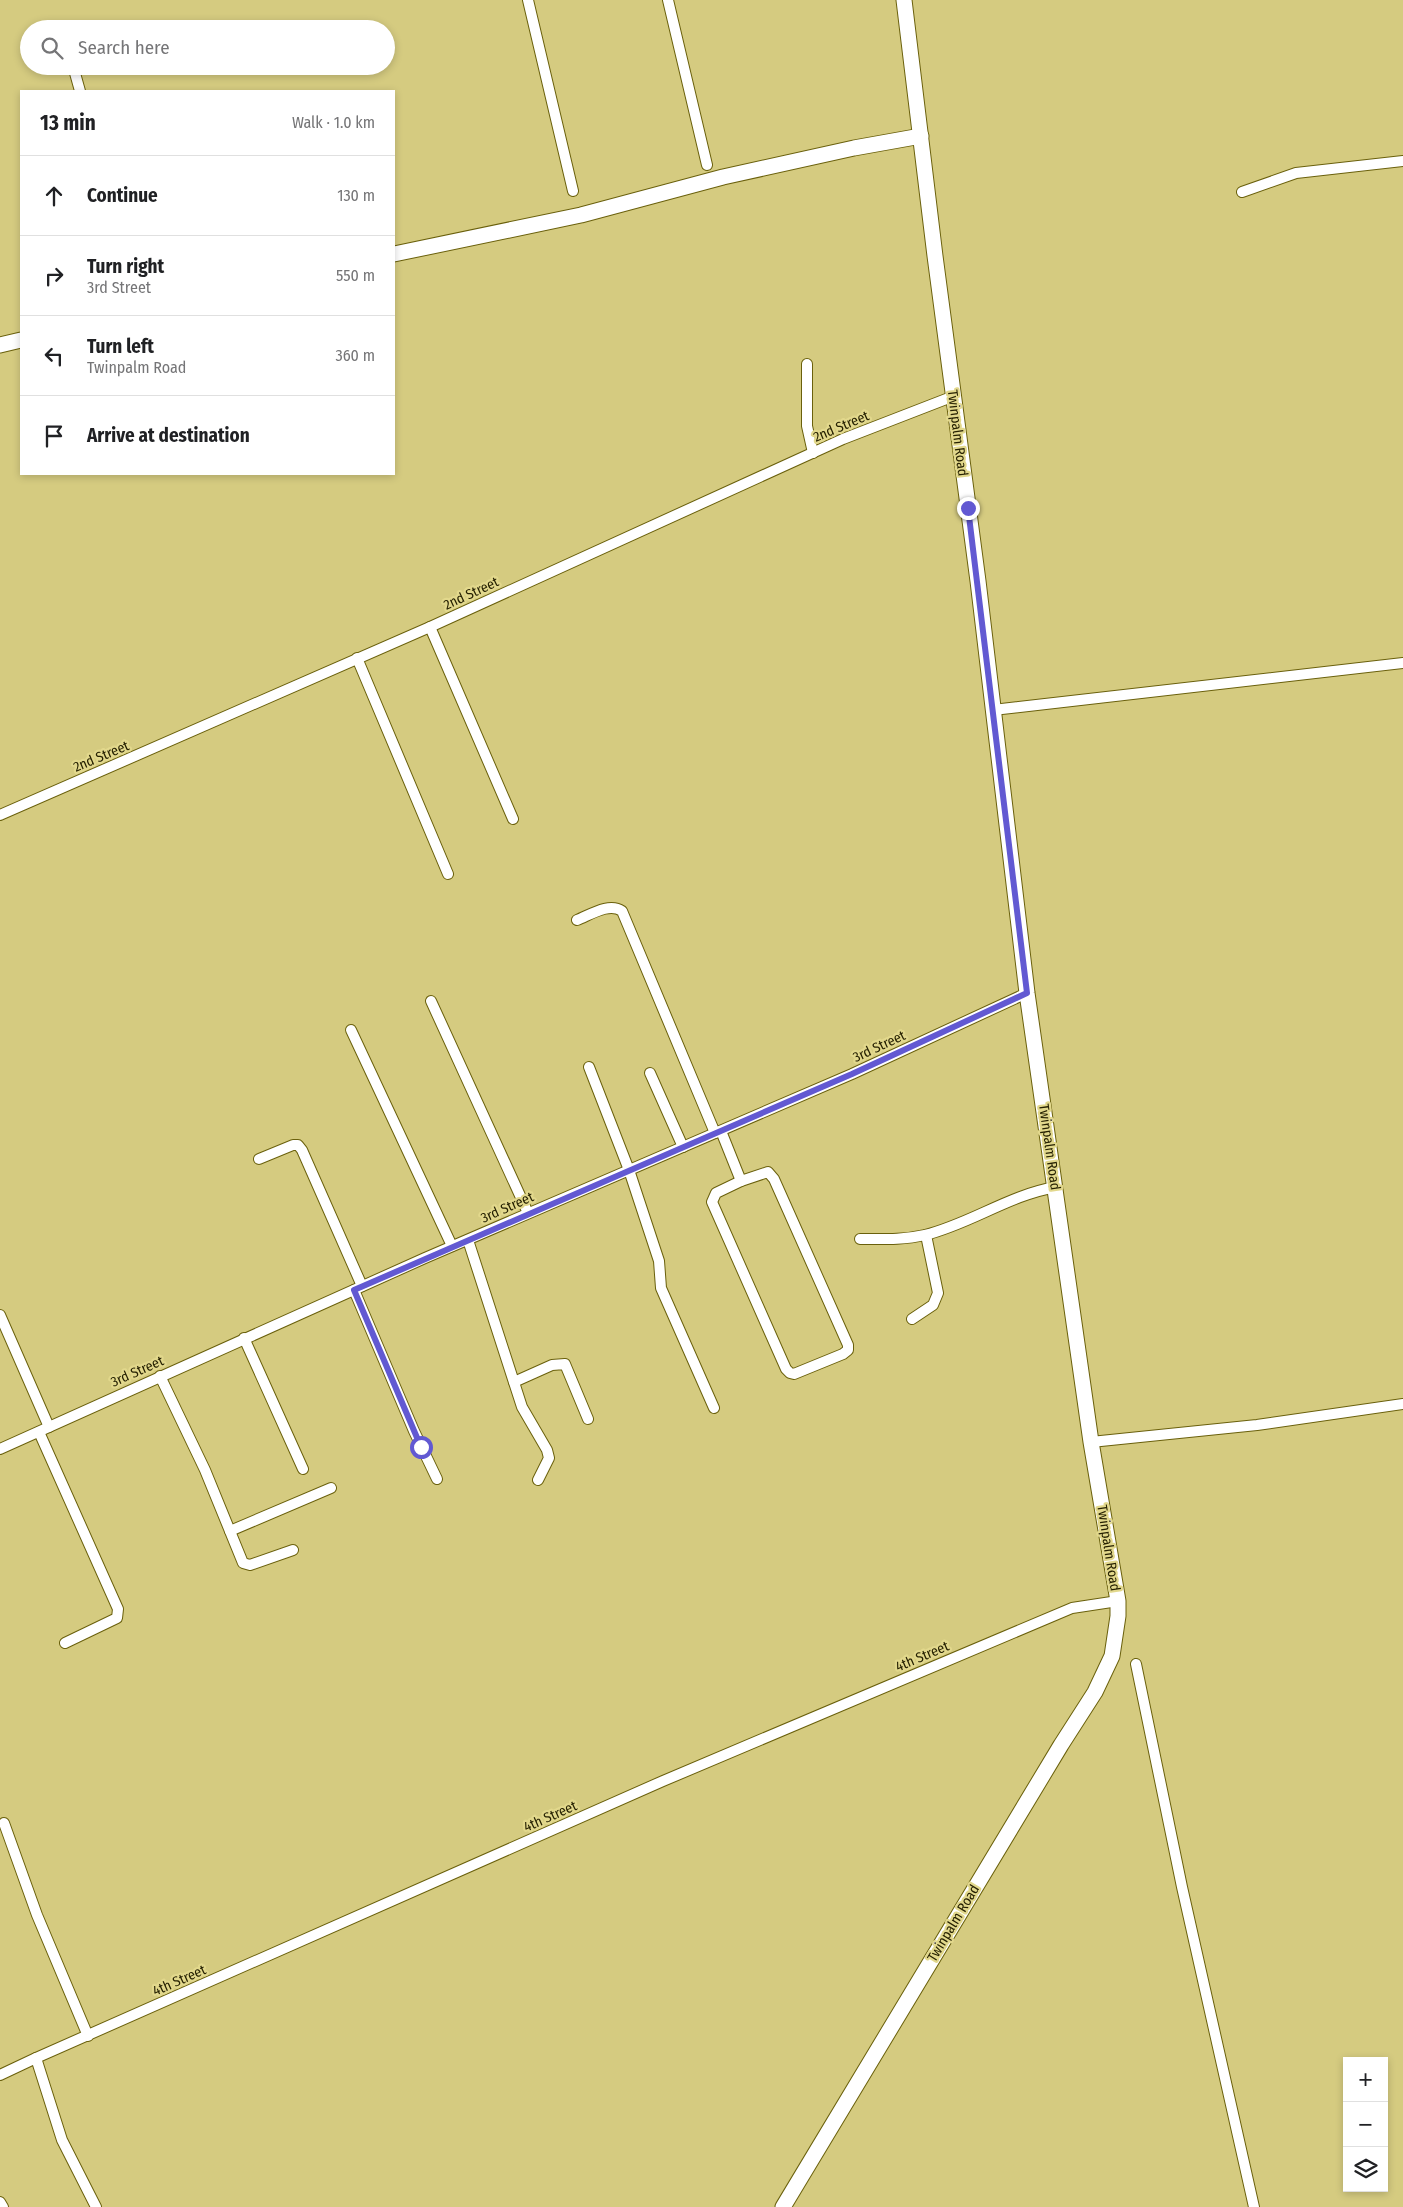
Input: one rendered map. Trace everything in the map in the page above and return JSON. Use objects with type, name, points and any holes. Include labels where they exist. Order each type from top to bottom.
[{"type":"main road","name":"Twinpalm Road","points":[[782,2207],[1061,1745],[1095,1692],[1112,1656],[1118,1616],[1118,1600],[1091,1442],[1027,993],[904,0]]},
{"type":"main road","points":[[395,254],[581,215],[723,176],[921,136]]},
{"type":"main road","points":[[0,345],[20,340]]},
{"type":"street","points":[[528,0],[572,191]]},
{"type":"street","points":[[668,0],[707,165]]},
{"type":"street","points":[[76,75],[80,90]]},
{"type":"street","points":[[1242,192],[1296,173],[1403,161]]},
{"type":"street","points":[[807,364],[807,426],[813,453]]},
{"type":"street","name":"2nd Street","points":[[0,815],[430,627],[843,439],[954,396]]},
{"type":"street","points":[[430,627],[513,819]]},
{"type":"street","points":[[357,658],[448,874]]},
{"type":"street","points":[[993,710],[1403,663]]},
{"type":"street","points":[[577,920],[605,908],[617,908],[622,912],[741,1181]]},
{"type":"street","name":"3rd Street","points":[[0,1449],[452,1246],[852,1074],[1027,993]]},
{"type":"street","points":[[431,1001],[528,1213]]},
{"type":"street","points":[[351,1030],[452,1246]]},
{"type":"street","points":[[589,1067],[629,1170],[659,1261],[661,1288],[714,1408]]},
{"type":"street","points":[[650,1073],[683,1147]]},
{"type":"street","points":[[259,1159],[293,1145],[298,1145],[302,1150],[414,1431],[437,1479]]},
{"type":"street","points":[[768,1172],[772,1175],[848,1345],[848,1350],[843,1354],[794,1374],[790,1374],[786,1369],[712,1202],[716,1192],[741,1181],[761,1173],[768,1172]]},
{"type":"street","points":[[860,1239],[903,1240],[926,1234],[1034,1191],[1056,1187]]},
{"type":"street","points":[[912,1319],[933,1305],[938,1293],[926,1234]]},
{"type":"street","points":[[468,1240],[522,1407],[547,1450],[549,1458],[538,1480]]},
{"type":"street","points":[[0,1315],[49,1427]]},
{"type":"street","points":[[244,1338],[303,1470]]},
{"type":"street","points":[[514,1382],[552,1365],[565,1364],[588,1419]]},
{"type":"street","points":[[160,1376],[246,1566],[293,1550]]},
{"type":"street","points":[[1091,1442],[1257,1425],[1403,1404]]},
{"type":"street","points":[[39,1432],[118,1609],[117,1618],[65,1643]]},
{"type":"street","points":[[230,1531],[331,1488]]},
{"type":"street","name":"4th Street","points":[[0,2076],[36,2058],[662,1781],[1072,1608],[1118,1600]]},
{"type":"street","points":[[1136,1664],[1182,1887],[1254,2207]]},
{"type":"street","points":[[4,1822],[37,1915],[88,2036]]},
{"type":"street","points":[[36,2058],[48,2101],[62,2140],[72,2164],[96,2207]]},
{"type":"street","points":[[0,2202],[3,2207]]},
{"type":"route","points":[[421,1447],[354,1290],[852,1074],[1027,993],[968,508]]}]
